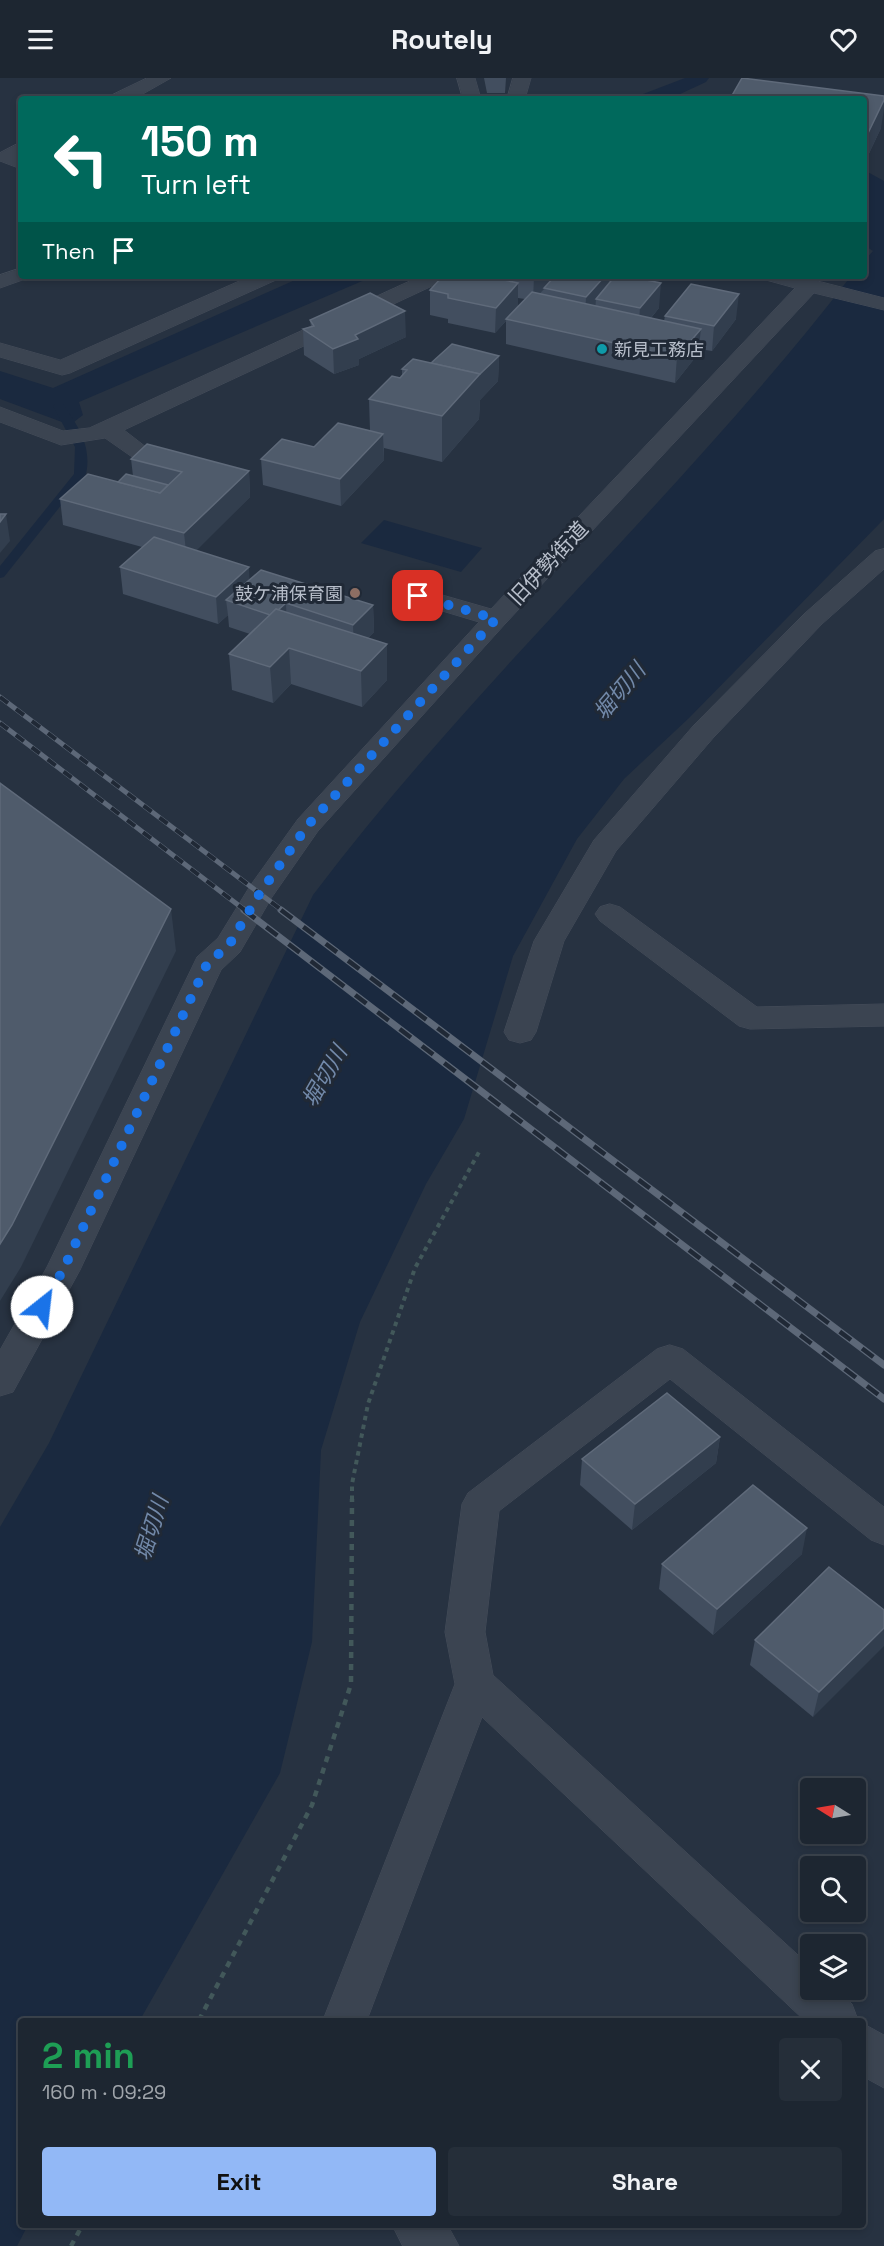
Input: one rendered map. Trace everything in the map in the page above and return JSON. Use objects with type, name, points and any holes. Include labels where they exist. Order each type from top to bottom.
[{"type":"street","points":[[125,96],[162,78]]},
{"type":"street","points":[[466,78],[471,96]]},
{"type":"street","points":[[517,96],[522,78]]},
{"type":"street","points":[[0,177],[14,157]]},
{"type":"street","points":[[0,282],[18,275]]},
{"type":"street","points":[[0,350],[63,368],[262,279]]},
{"type":"street","points":[[0,414],[22,425],[61,438],[101,432],[432,279]]},
{"type":"street","points":[[785,279],[884,304]]},
{"type":"street","name":"旧伊勢街道","points":[[0,1382],[63,1270],[207,964],[229,945],[260,893],[308,825],[496,619],[810,285]]},
{"type":"street","points":[[0,436],[22,425]]},
{"type":"street","points":[[101,432],[143,454]]},
{"type":"street","points":[[520,1032],[549,941],[604,846],[704,731],[813,619],[884,556]]},
{"type":"street","points":[[418,596],[496,619]]},
{"type":"street","points":[[610,914],[750,1018],[884,1015]]},
{"type":"street","points":[[346,2018],[475,1684],[465,1632],[481,1504],[670,1359],[884,1529]]},
{"type":"street","points":[[475,1684],[834,2018]]},
{"type":"street","points":[[866,2049],[884,2065]]},
{"type":"street","points":[[419,2228],[435,2246]]},
{"type":"path","points":[[200,2018],[316,1794],[351,1684],[352,1484],[368,1404],[415,1268],[479,1152]]},
{"type":"path","points":[[71,2246],[81,2228]]},
{"type":"water","points":[[685,78],[709,78],[706,82],[677,96],[638,96]]},
{"type":"water","name":"堀切川","points":[[867,172],[884,181],[884,519],[689,718],[624,779],[577,839],[513,956],[464,1119],[426,1184],[360,1322],[321,1450],[312,1642],[280,1773],[141,2018],[18,2018],[18,2228],[26,2228],[17,2246],[0,2246],[0,1527],[49,1443],[313,895],[443,737],[720,434],[849,279],[867,279],[867,258],[873,251],[867,247]]},
{"type":"water","points":[[297,279],[367,279],[79,402],[83,415],[70,425],[0,399],[0,371],[53,388]]},
{"type":"water","points":[[384,520],[482,548],[461,572],[361,543]]},
{"type":"building","points":[[742,78],[884,96],[884,100],[868,133],[867,96],[732,96]]},
{"type":"building","points":[[440,279],[499,279],[518,283],[496,308],[448,298],[448,294],[430,290]]},
{"type":"building","points":[[552,279],[602,279],[586,297],[544,288]]},
{"type":"building","points":[[613,279],[642,279],[661,283],[640,308],[596,299]]},
{"type":"building","points":[[691,284],[739,294],[714,326],[665,316]]},
{"type":"building","points":[[532,292],[701,329],[677,357],[506,319]]},
{"type":"building","points":[[370,293],[405,311],[355,335],[358,339],[333,349],[303,329],[314,326],[310,320]]},
{"type":"building","points":[[452,344],[499,356],[480,374],[431,363]]},
{"type":"building","points":[[413,359],[480,374],[442,416],[369,399],[392,376],[400,378],[407,370],[402,369]]},
{"type":"building","points":[[338,423],[383,434],[340,479],[261,459],[282,439],[314,447]]},
{"type":"building","points":[[147,444],[249,471],[184,533],[60,499],[88,474],[160,493],[182,472],[131,459]]},
{"type":"building","points":[[126,474],[168,485],[160,493],[118,482]]},
{"type":"building","points":[[0,514],[6,514],[0,522]]},
{"type":"building","points":[[154,537],[249,567],[216,597],[120,567]]},
{"type":"building","points":[[261,570],[373,605],[353,625],[286,603],[270,615],[226,600]]},
{"type":"building","points":[[276,609],[387,644],[361,671],[289,648],[270,667],[229,654]]},
{"type":"building","points":[[0,783],[171,909],[12,1225],[0,1244]]},
{"type":"building","points":[[667,1393],[720,1437],[635,1504],[582,1459]]},
{"type":"building","points":[[753,1485],[807,1528],[717,1609],[662,1564]]},
{"type":"building","points":[[829,1567],[884,1610],[884,1628],[819,1692],[755,1640]]},
{"type":"waterway","points":[[0,574],[80,474],[81,447],[59,406]]},
{"type":"railway","points":[[0,697],[283,911]]},
{"type":"railway","points":[[0,723],[246,911]]},
{"type":"railway","points":[[244,910],[884,1399]]},
{"type":"railway","points":[[281,910],[884,1365]]},
{"type":"place","name":"新見工務店","points":[[602,349]]},
{"type":"place","name":"鼓ケ浦保育園","points":[[355,593]]},
{"type":"route","points":[[42,1307],[63,1270],[207,964],[229,945],[260,893],[308,825],[496,619],[418,596]]}]
